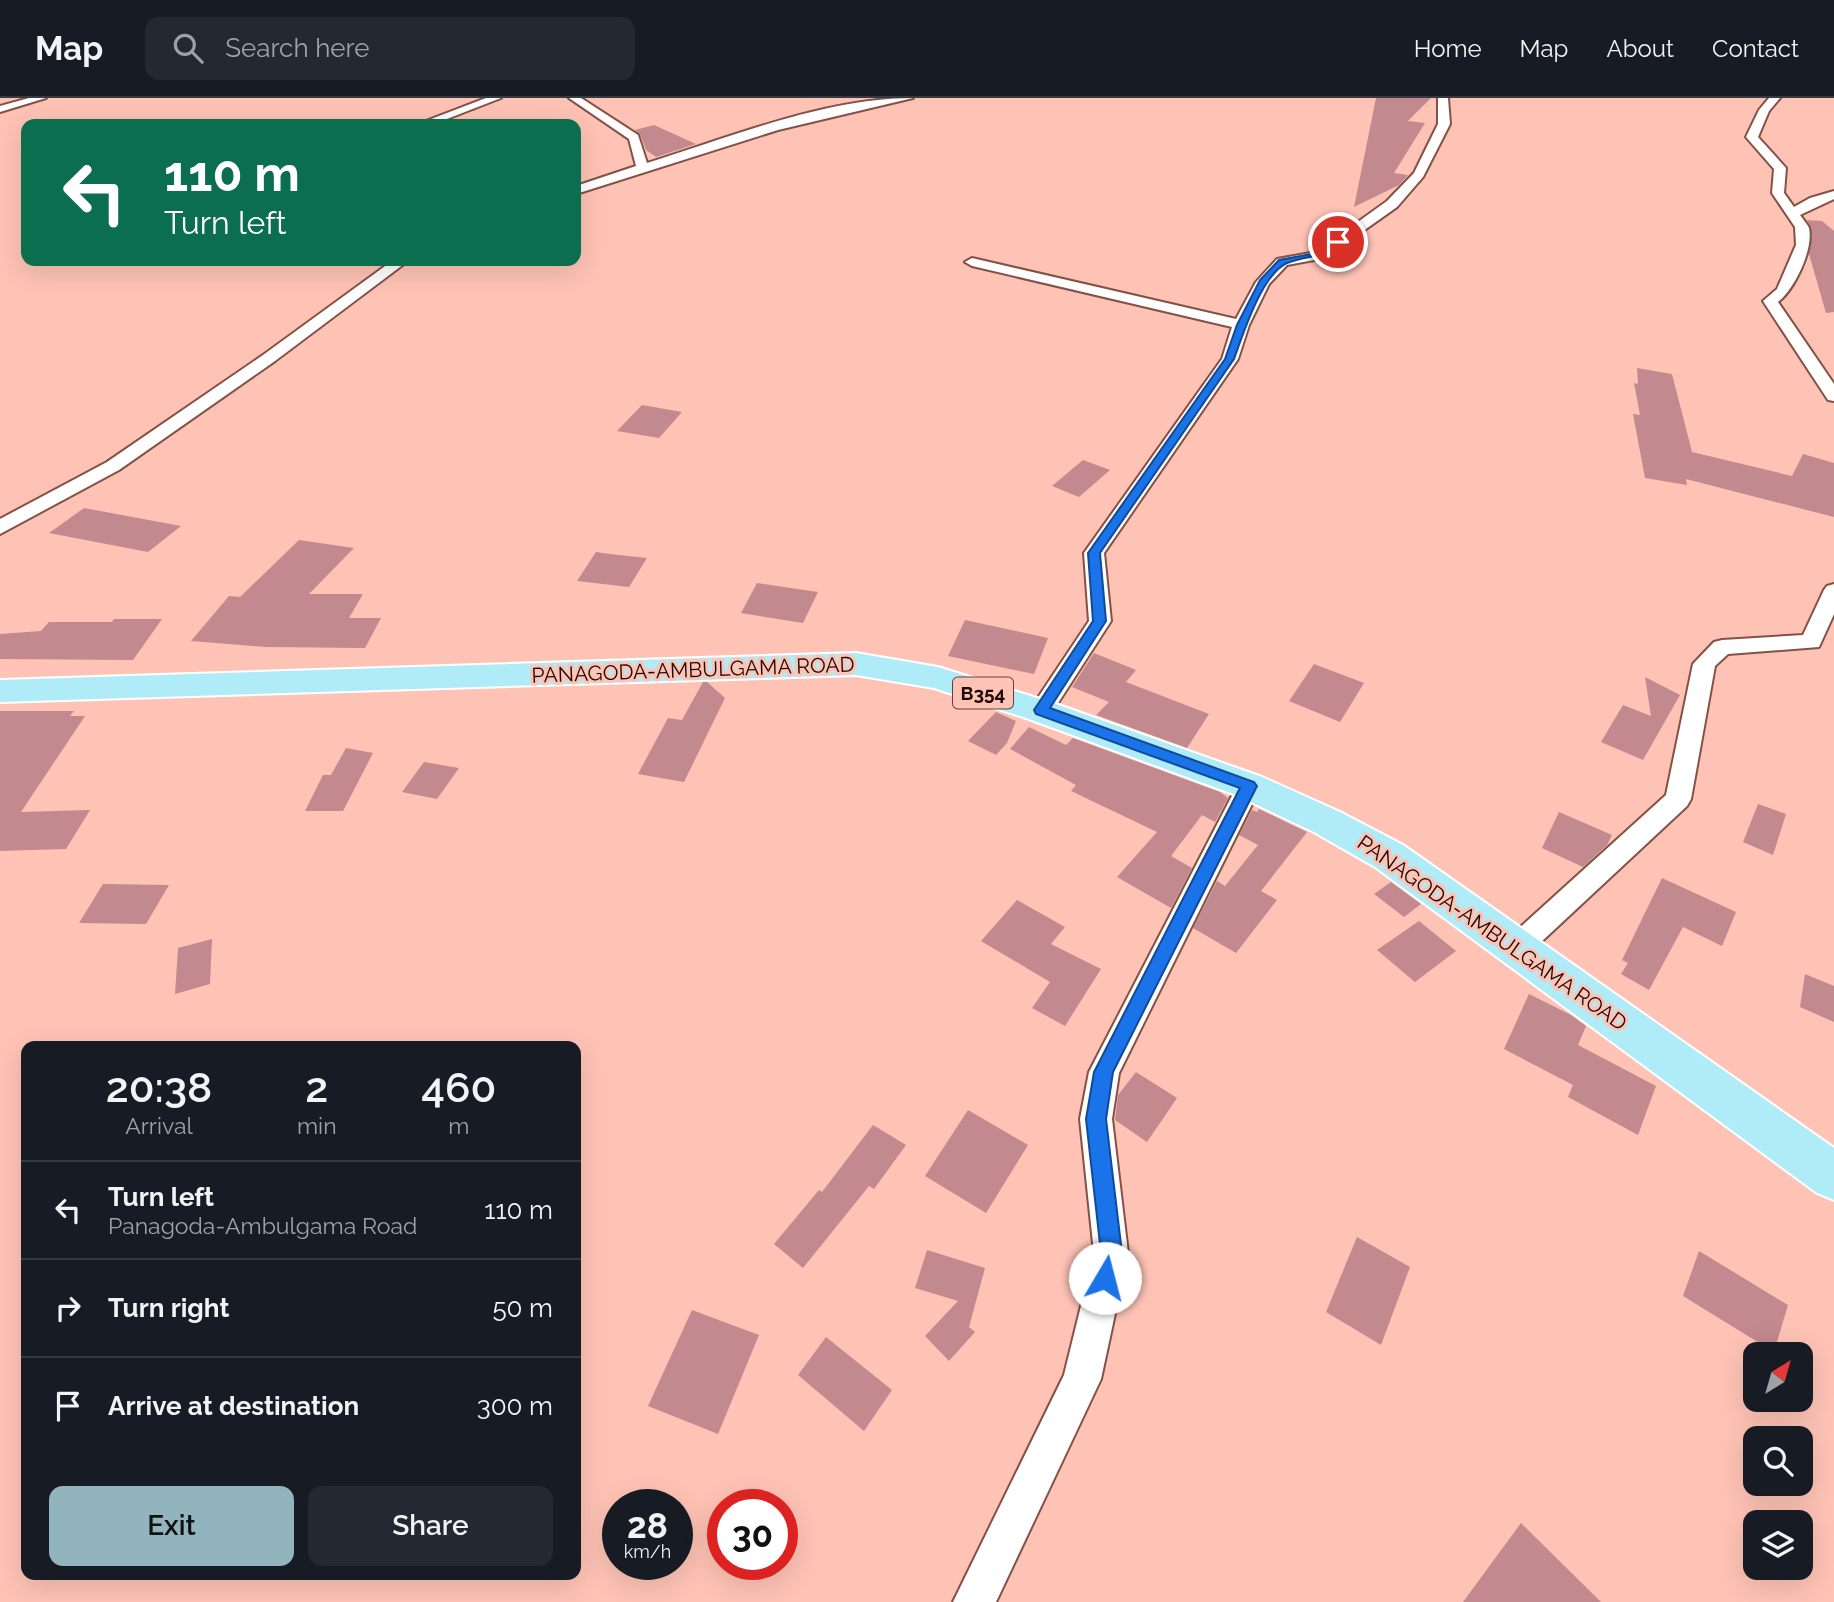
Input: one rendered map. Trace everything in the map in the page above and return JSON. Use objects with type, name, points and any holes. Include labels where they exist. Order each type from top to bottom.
[{"type":"main road","name":"PANAGODA-AMBULGAMA ROAD","points":[[0,691],[856,664],[938,678],[1041,710],[1249,786],[1327,822],[1389,856],[1834,1177]]},
{"type":"street","points":[[0,109],[41,98]]},
{"type":"street","points":[[438,119],[496,98]]},
{"type":"street","points":[[574,98],[634,137],[643,168]]},
{"type":"street","points":[[581,188],[818,116],[874,102],[908,98]]},
{"type":"street","points":[[1041,710],[1100,621],[1094,553],[1230,359],[1241,325],[1263,282],[1282,262],[1320,255],[1392,204],[1419,174],[1444,124],[1443,98]]},
{"type":"street","points":[[1775,98],[1764,110],[1752,137],[1780,168],[1778,193],[1802,227],[1803,245],[1783,291],[1770,301],[1834,397]]},
{"type":"street","points":[[1793,213],[1834,195]]},
{"type":"street","points":[[972,262],[1241,325]]},
{"type":"street","points":[[0,528],[30,509],[113,466],[269,358],[394,266]]},
{"type":"street","points":[[1515,949],[1678,799],[1704,664],[1722,646],[1811,642],[1834,590]]},
{"type":"street","points":[[974,1602],[1082,1379],[1111,1253],[1096,1119],[1104,1072],[1249,786]]},
{"type":"building","points":[[1376,98],[1431,98],[1408,121],[1425,123],[1394,173],[1408,175],[1399,185],[1354,207]]},
{"type":"building","points":[[654,125],[696,144],[656,157],[646,150],[640,134],[635,130]]},
{"type":"building","points":[[1807,220],[1822,221],[1834,231],[1834,312],[1826,313],[1809,254],[1812,236]]},
{"type":"building","points":[[1637,368],[1672,374],[1692,452],[1792,476],[1803,454],[1834,463],[1834,517],[1686,479],[1687,485],[1645,478],[1633,414],[1640,415],[1634,383],[1638,384]]},
{"type":"building","points":[[642,405],[682,412],[659,438],[617,431]]},
{"type":"building","points":[[1083,460],[1110,470],[1079,497],[1052,486]]},
{"type":"building","points":[[84,508],[181,526],[148,552],[49,533]]},
{"type":"building","points":[[299,540],[354,548],[309,594],[363,594],[349,618],[381,618],[365,648],[266,647],[191,641],[229,596],[240,597]]},
{"type":"building","points":[[596,552],[647,558],[629,587],[577,581]]},
{"type":"building","points":[[757,583],[818,592],[803,623],[741,613]]},
{"type":"building","points":[[114,619],[162,619],[133,660],[0,659],[0,634],[41,631],[49,622],[112,622]]},
{"type":"building","points":[[965,620],[1048,638],[1034,674],[948,656]]},
{"type":"building","points":[[1094,653],[1136,670],[1126,682],[1209,714],[1187,748],[1096,715],[1109,702],[1072,687]]},
{"type":"building","points":[[1314,664],[1364,683],[1340,722],[1289,701]]},
{"type":"building","points":[[1645,677],[1680,695],[1643,760],[1601,742],[1623,705],[1651,716]]},
{"type":"building","points":[[703,682],[707,682],[725,698],[684,782],[638,774],[668,718],[682,720]]},
{"type":"building","points":[[0,711],[74,711],[70,716],[85,716],[21,812],[90,810],[66,849],[0,851]]},
{"type":"building","points":[[996,712],[1016,721],[1007,743],[996,755],[968,741]]},
{"type":"building","points":[[1029,727],[1066,745],[1073,738],[1220,792],[1228,798],[1215,822],[1202,815],[1171,856],[1192,868],[1171,908],[1117,877],[1157,832],[1071,791],[1076,785],[1010,749]]},
{"type":"building","points":[[346,748],[373,753],[343,811],[305,811],[323,775],[331,775]]},
{"type":"building","points":[[424,762],[459,768],[437,799],[402,792]]},
{"type":"building","points":[[1758,804],[1786,814],[1773,855],[1743,842]]},
{"type":"building","points":[[1259,809],[1307,832],[1261,891],[1277,900],[1236,953],[1193,928],[1217,881],[1225,886],[1258,845],[1239,835],[1252,810],[1257,812]]},
{"type":"building","points":[[1559,812],[1612,835],[1607,845],[1583,867],[1542,848]]},
{"type":"building","points":[[1662,878],[1736,912],[1722,946],[1683,927],[1649,990],[1621,974],[1628,963],[1622,960]]},
{"type":"building","points":[[1391,882],[1421,904],[1404,917],[1374,894]]},
{"type":"building","points":[[103,884],[169,885],[146,924],[79,923]]},
{"type":"building","points":[[1017,900],[1065,927],[1051,944],[1101,969],[1065,1026],[1032,1008],[1050,982],[981,941]]},
{"type":"building","points":[[1419,921],[1456,951],[1415,982],[1377,950]]},
{"type":"building","points":[[212,939],[210,984],[175,994],[178,948]]},
{"type":"building","points":[[1805,974],[1834,986],[1834,1022],[1800,1007]]},
{"type":"building","points":[[1529,994],[1571,1015],[1586,1026],[1578,1045],[1656,1086],[1638,1135],[1568,1097],[1573,1085],[1504,1049]]},
{"type":"building","points":[[1136,1072],[1177,1098],[1147,1142],[1115,1120],[1118,1095]]},
{"type":"building","points":[[968,1110],[1028,1145],[986,1213],[925,1176]]},
{"type":"building","points":[[873,1125],[906,1145],[874,1189],[869,1186],[803,1268],[774,1244],[819,1190],[822,1192]]},
{"type":"building","points":[[1357,1237],[1410,1267],[1381,1345],[1326,1312]]},
{"type":"building","points":[[927,1250],[985,1268],[969,1327],[975,1332],[949,1361],[925,1336],[958,1301],[915,1288]]},
{"type":"building","points":[[1699,1251],[1788,1305],[1777,1342],[1758,1342],[1683,1296]]},
{"type":"building","points":[[692,1310],[759,1335],[718,1434],[648,1406]]},
{"type":"building","points":[[826,1337],[892,1390],[864,1431],[798,1375]]},
{"type":"building","points":[[1521,1523],[1601,1602],[1463,1602]]},
{"type":"route","points":[[1105,1278],[1111,1253],[1096,1119],[1104,1072],[1249,786],[1041,710],[1100,621],[1094,553],[1230,359],[1241,325],[1263,282],[1282,262],[1320,255],[1338,242]]}]
